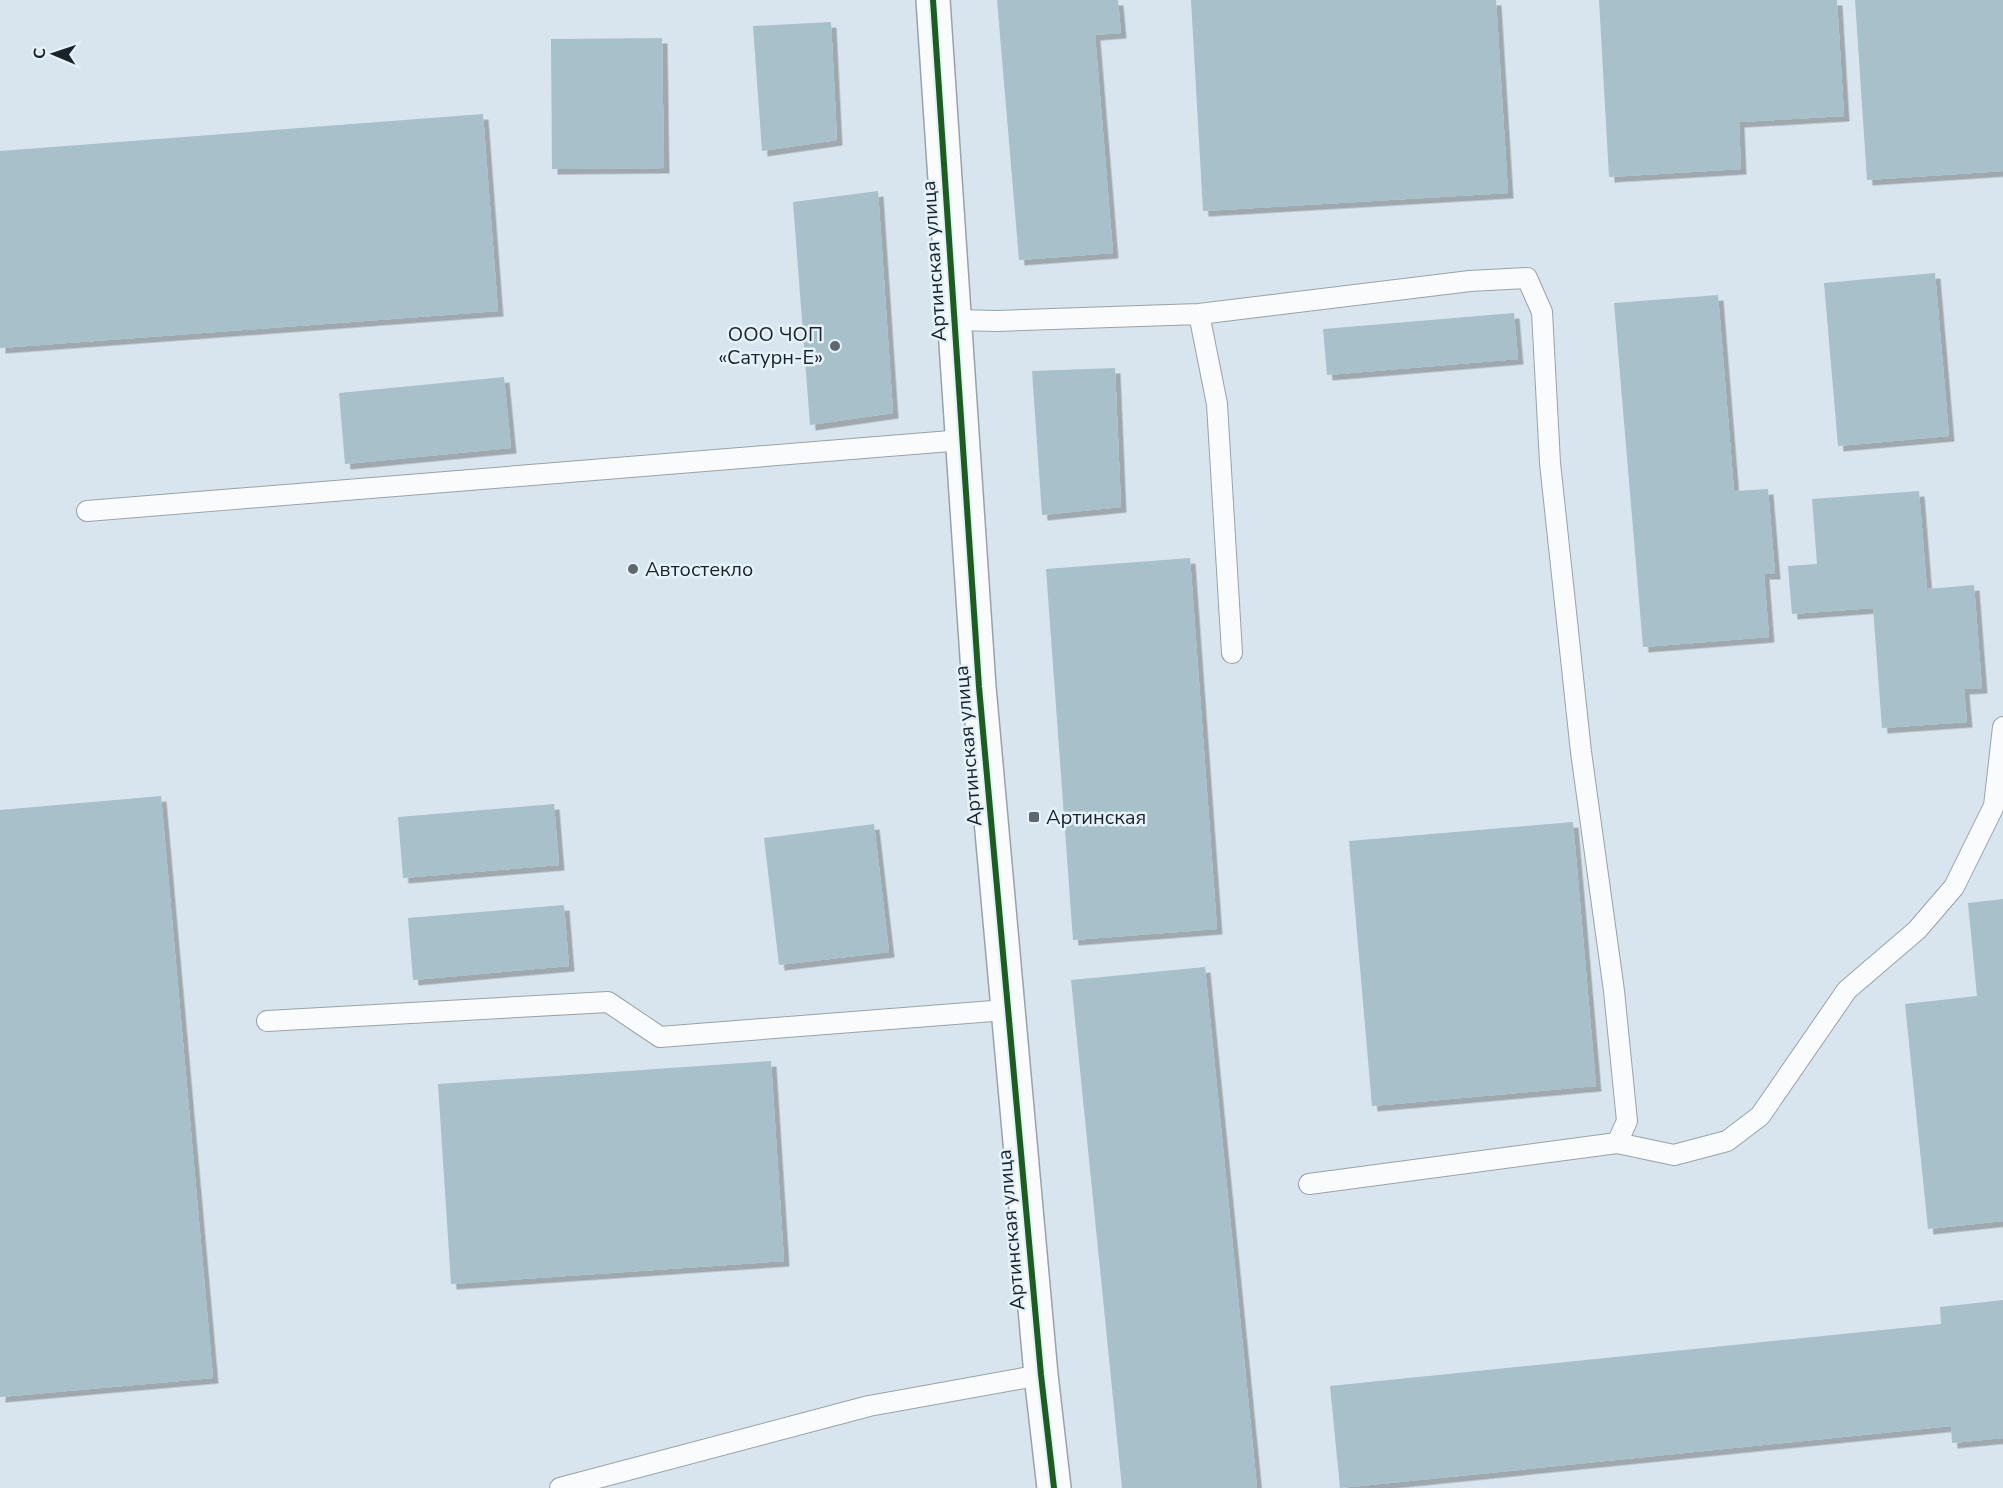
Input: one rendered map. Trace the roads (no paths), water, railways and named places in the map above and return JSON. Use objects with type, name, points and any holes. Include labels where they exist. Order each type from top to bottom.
[{"type":"street","name":"Артинская улица","points":[[933,0],[979,687],[1006,1010],[1054,1488]]},
{"type":"lane","points":[[955,320],[997,321],[1199,314],[1470,281],[1527,278],[1542,312],[1554,498],[1581,752],[1614,991],[1627,1121],[1617,1143]]},
{"type":"lane","points":[[1199,314],[1217,404],[1232,654]]},
{"type":"lane","points":[[87,511],[963,440]]},
{"type":"lane","points":[[1309,1184],[1617,1143],[1674,1155],[1727,1142],[1760,1116],[1847,990],[1917,930],[1954,887],[1994,806],[2003,727]]},
{"type":"lane","points":[[267,1021],[608,1002],[660,1037],[1006,1010]]},
{"type":"lane","points":[[560,1488],[869,1406],[1041,1375]]},
{"type":"place","name":"ООО ЧОП «Сатурн-Е»","points":[[835,346]]},
{"type":"place","name":"Автостекло","points":[[633,569]]},
{"type":"place","name":"Артинская","points":[[1034,817]]}]
